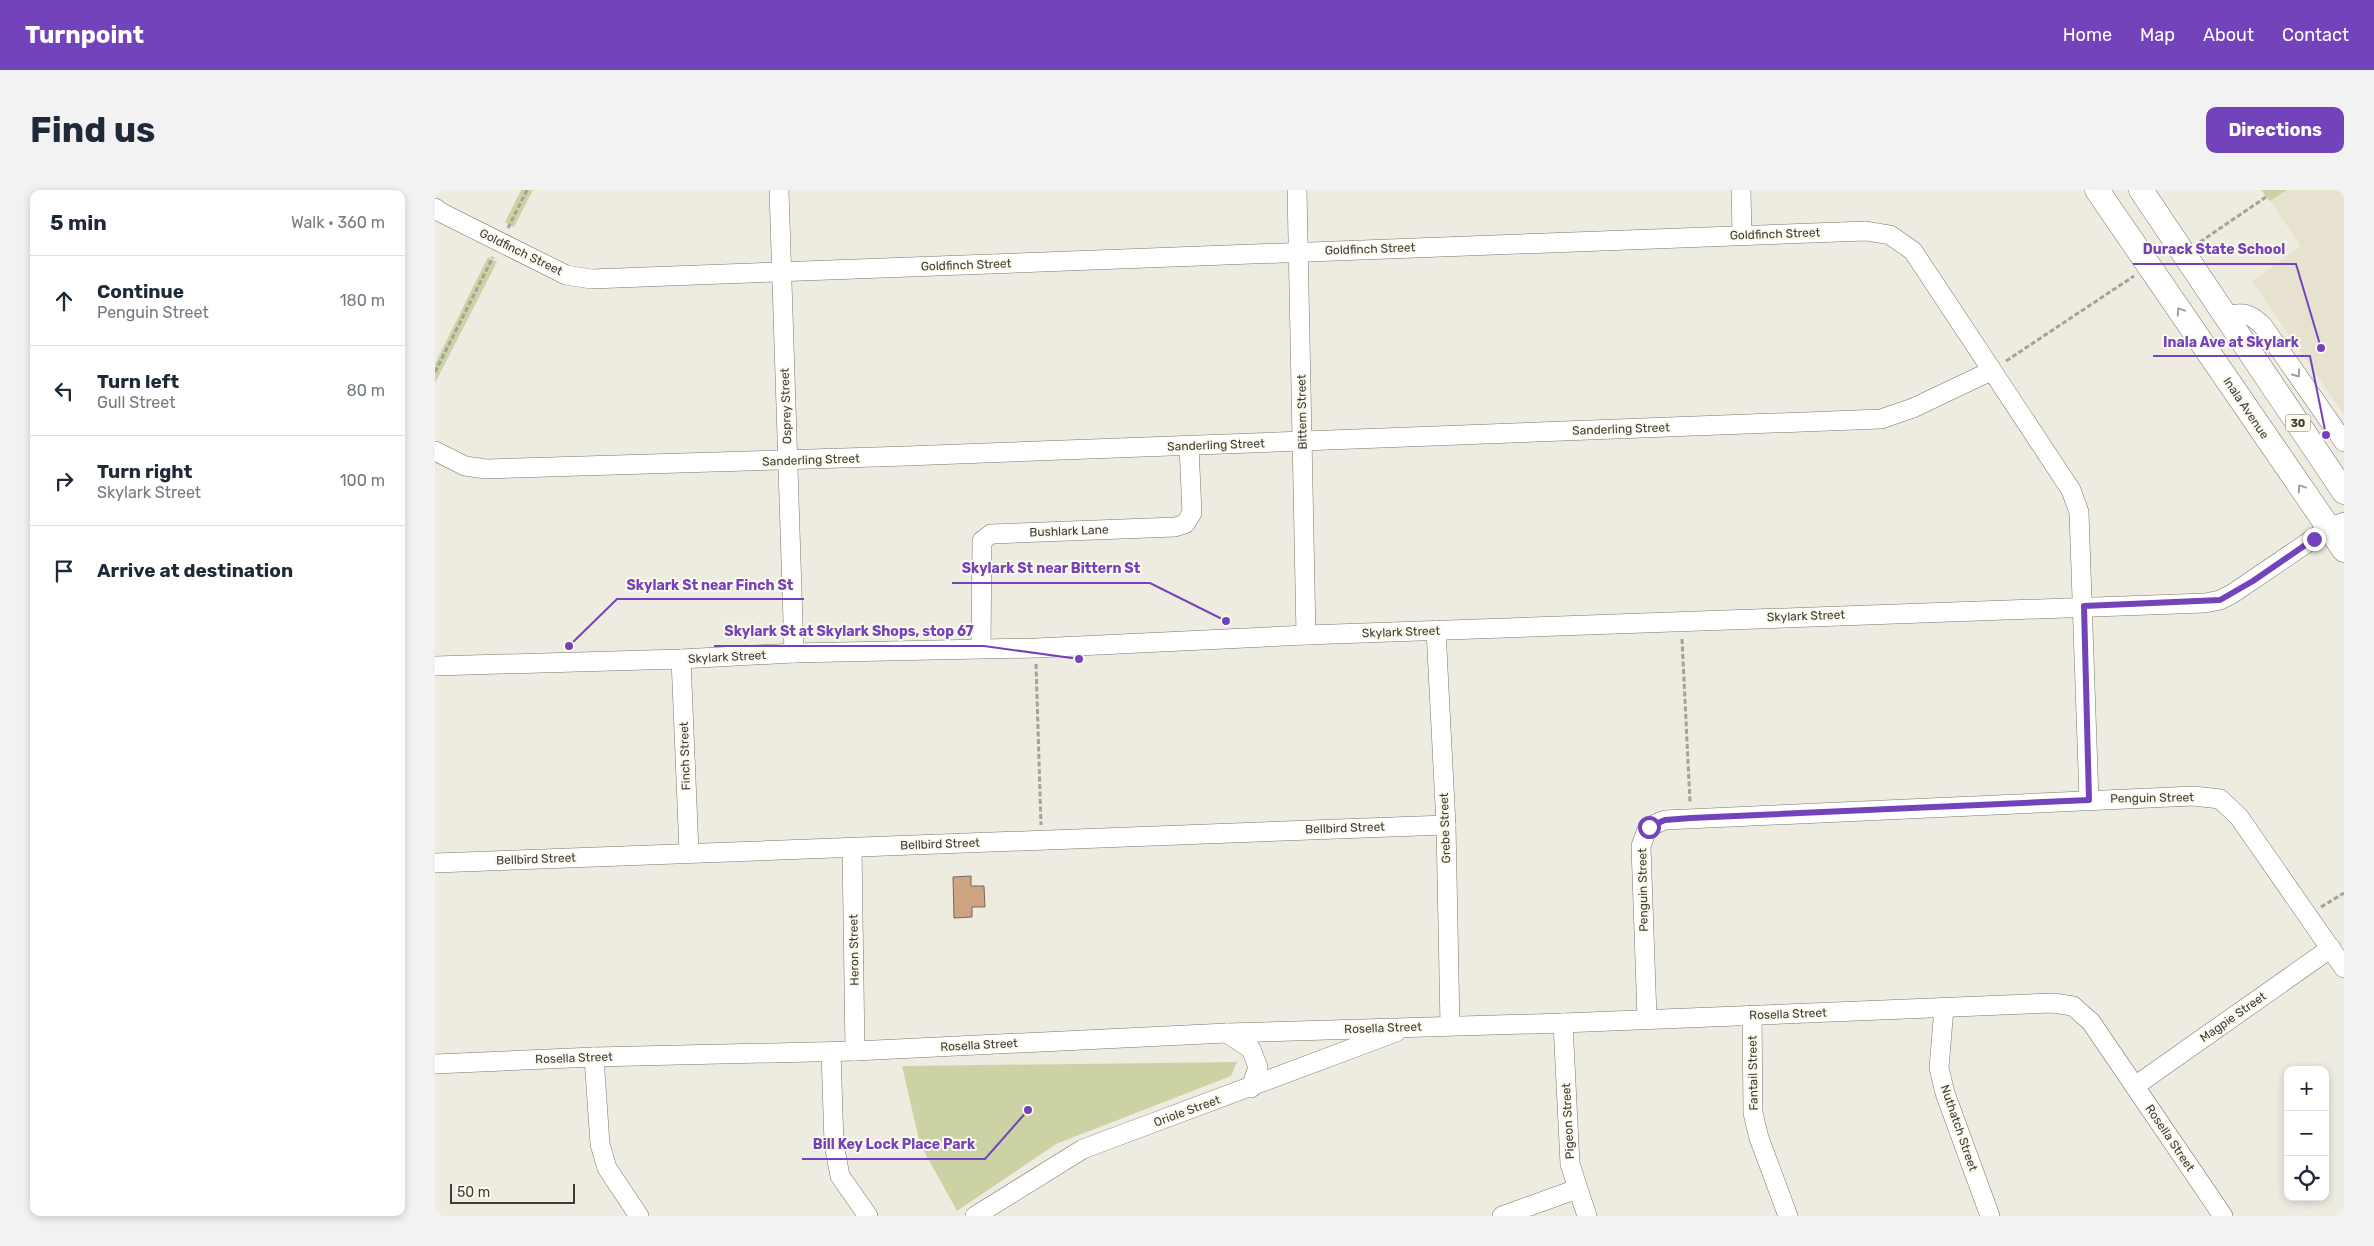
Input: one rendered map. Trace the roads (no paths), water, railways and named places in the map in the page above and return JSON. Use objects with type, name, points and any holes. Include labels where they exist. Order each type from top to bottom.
[{"type":"main road","name":"Inala Avenue","points":[[2097,190],[2149,267],[2336,525],[2344,550]]},
{"type":"main road","name":"30","points":[[2141,190],[2344,492]]},
{"type":"street","name":"Osprey Street","points":[[779,190],[794,653]]},
{"type":"street","name":"Bittem Street","points":[[1297,190],[1306,635]]},
{"type":"street","points":[[1741,190],[1742,235]]},
{"type":"street","name":"Goldfinch Street","points":[[435,208],[442,214],[566,275],[591,279],[1742,235],[1866,231],[1890,235],[1913,251],[2071,490],[2079,512],[2084,606],[2089,800]]},
{"type":"street","points":[[2226,316],[2238,312],[2253,316],[2263,326],[2344,442]]},
{"type":"street","name":"Sanderling Street","points":[[435,451],[465,466],[486,469],[1189,446],[1881,419],[1913,408],[1991,371]]},
{"type":"street","name":"Bushlark Lane","points":[[981,648],[982,541],[991,534],[1175,527],[1185,524],[1191,513],[1189,446]]},
{"type":"street","name":"Skylark Street","points":[[435,666],[681,660],[794,653],[1036,648],[1306,635],[2220,600],[2253,581],[2336,525]]},
{"type":"street","name":"Grebe Street","points":[[1436,630],[1446,825],[1450,1025]]},
{"type":"street","name":"Finch Street","points":[[681,660],[689,852]]},
{"type":"street","name":"Penguin Street","points":[[1647,1018],[1641,846],[1649,827],[1665,820],[1691,818],[2194,796],[2220,799],[2239,817],[2344,968]]},
{"type":"street","name":"Bellbird Street","points":[[435,863],[1446,825]]},
{"type":"street","name":"Heron Street","points":[[852,848],[855,1051]]},
{"type":"street","name":"Magpie Street","points":[[2135,1086],[2331,948]]},
{"type":"street","name":"Rosella Street","points":[[435,1064],[594,1057],[831,1052],[1450,1025],[1563,1023],[1647,1018],[2053,1003],[2073,1006],[2091,1022],[2223,1216]]},
{"type":"street","name":"Nuthatch Street","points":[[1944,1008],[1939,1068],[1945,1093],[1991,1216]]},
{"type":"street","name":"Fantail Street","points":[[1752,1015],[1753,1113],[1759,1138],[1788,1216]]},
{"type":"street","name":"Pigeon Street","points":[[1563,1023],[1570,1164],[1587,1216]]},
{"type":"street","name":"Oriole Street","points":[[975,1216],[1083,1149],[1251,1088],[1409,1027]]},
{"type":"street","points":[[1227,1034],[1251,1049],[1258,1067],[1251,1088]]},
{"type":"street","points":[[831,1052],[834,1144],[840,1176],[868,1216]]},
{"type":"street","points":[[594,1057],[600,1144],[607,1168],[639,1216]]},
{"type":"street","points":[[1502,1216],[1577,1188]]},
{"type":"place","name":"Durack State School","points":[[2321,348]]},
{"type":"place","name":"Inala Ave at Skylark","points":[[2326,435]]},
{"type":"place","name":"Skylark St near Bittern St","points":[[1226,621]]},
{"type":"place","name":"Skylark St near Finch St","points":[[569,646]]},
{"type":"place","name":"Skylark St at Skylark Shops, stop 67","points":[[1079,659]]},
{"type":"place","name":"Bill Key Lock Place Park","points":[[1028,1110]]}]
